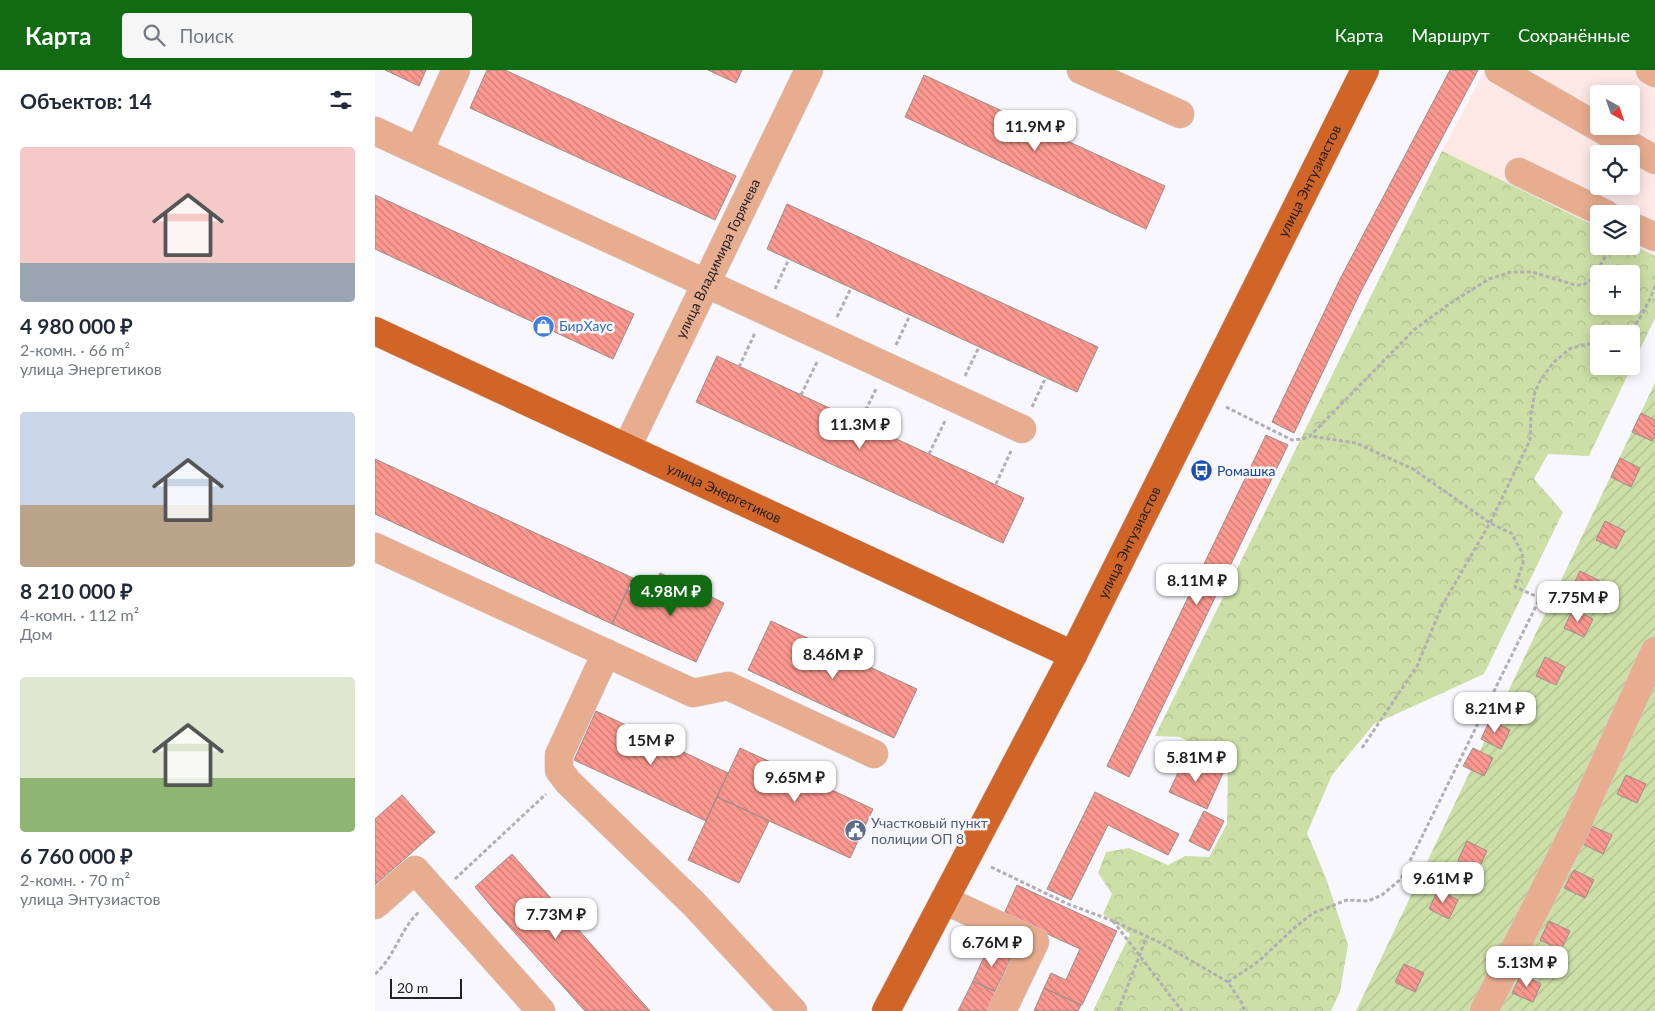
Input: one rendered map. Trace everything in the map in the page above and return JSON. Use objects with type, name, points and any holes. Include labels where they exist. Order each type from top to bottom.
[{"type":"main road","name":"улица Энтузиастов","points":[[886,1011],[1073,655],[1365,70]]},
{"type":"main road","name":"улица Энергетиков","points":[[375,331],[1073,655]]},
{"type":"street","points":[[419,152],[456,70]]},
{"type":"street","name":"улица Владимира Горячева","points":[[627,447],[809,70]]},
{"type":"street","points":[[1081,70],[1180,114]]},
{"type":"street","points":[[1499,70],[1655,160]]},
{"type":"street","points":[[1650,70],[1655,73]]},
{"type":"street","points":[[375,131],[1021,429]]},
{"type":"street","points":[[1519,172],[1590,206]]},
{"type":"street","points":[[1640,230],[1655,237]]},
{"type":"street","points":[[375,547],[693,693],[728,686],[874,754]]},
{"type":"street","points":[[1484,1011],[1575,831],[1655,650]]},
{"type":"street","points":[[606,653],[559,755],[559,770],[564,777],[703,895],[793,1011]]},
{"type":"street","points":[[375,905],[415,870],[541,1011]]},
{"type":"street","points":[[944,900],[1035,942],[1002,1011]]},
{"type":"path","points":[[1203,395],[1292,440],[1302,439],[1310,436],[1415,329],[1452,302],[1489,279],[1511,272],[1533,272],[1575,285],[1583,285],[1591,280],[1606,255]]},
{"type":"path","points":[[1636,325],[1648,305],[1655,286]]},
{"type":"path","points":[[1362,748],[1417,666],[1443,606],[1490,523],[1530,440],[1531,414],[1535,392],[1541,379],[1554,362],[1571,348],[1590,344]]},
{"type":"path","points":[[1228,982],[1259,961],[1313,913],[1347,900],[1368,901],[1382,895],[1401,879],[1540,598],[1515,587],[1523,563],[1522,552],[1511,534],[1490,523],[1413,469],[1356,443],[1310,436]]},
{"type":"path","points":[[375,974],[385,965],[411,919],[564,777]]},
{"type":"path","points":[[968,855],[1068,904],[1147,936],[1228,982],[1243,1005],[1244,1011]]},
{"type":"path","points":[[1113,921],[1182,1011]]},
{"type":"path","points":[[1119,1011],[1147,936]]},
{"type":"shaded area","points":[[1485,70],[1655,70],[1655,256],[1640,248],[1640,205],[1590,205],[1590,224],[1442,151]]},
{"type":"green space","points":[[1442,151],[1590,224],[1590,255],[1640,255],[1640,248],[1655,256],[1655,318],[1640,349],[1640,325],[1590,325],[1590,375],[1628,375],[1589,456],[1548,454],[1534,479],[1563,512],[1484,674],[1374,724],[1332,775],[1307,833],[1326,878],[1348,945],[1340,992],[1331,1011],[1093,1011],[1130,934],[1103,914],[1112,894],[1098,873],[1106,852],[1129,848],[1168,865],[1185,856],[1209,857],[1227,824],[1228,764],[1180,737],[1155,736]]},
{"type":"green space","points":[[1655,383],[1655,1011],[1356,1011]]},
{"type":"building","points":[[385,70],[426,70],[419,86]]},
{"type":"building","points":[[487,70],[505,70],[736,176],[715,220],[470,108]]},
{"type":"building","points":[[708,70],[742,70],[736,83]]},
{"type":"building","points":[[1450,70],[1478,70],[1361,291],[1294,433],[1272,422],[1340,279]]},
{"type":"building","points":[[924,75],[1165,186],[1146,229],[905,117]]},
{"type":"building","points":[[375,195],[634,314],[613,359],[375,249]]},
{"type":"building","points":[[787,204],[1098,347],[1077,392],[767,249]]},
{"type":"building","points":[[717,356],[1024,498],[1003,543],[696,402]]},
{"type":"building","points":[[1641,413],[1655,420],[1655,436],[1652,441],[1632,432]]},
{"type":"building","points":[[1266,435],[1288,445],[1129,777],[1107,766]]},
{"type":"building","points":[[1620,458],[1640,468],[1631,487],[1611,477]]},
{"type":"building","points":[[375,459],[633,578],[612,624],[375,514]]},
{"type":"building","points":[[1605,521],[1625,531],[1616,549],[1596,540]]},
{"type":"building","points":[[1580,571],[1600,581],[1591,600],[1571,590]]},
{"type":"building","points":[[660,573],[724,603],[696,662],[612,624],[627,590],[648,600]]},
{"type":"building","points":[[1573,609],[1593,619],[1584,637],[1564,628]]},
{"type":"building","points":[[771,621],[917,689],[894,738],[748,670]]},
{"type":"building","points":[[1545,657],[1565,667],[1556,685],[1536,676]]},
{"type":"building","points":[[596,711],[728,773],[706,821],[574,760]]},
{"type":"building","points":[[1490,720],[1510,730],[1501,749],[1481,739]]},
{"type":"building","points":[[740,748],[873,809],[850,858],[717,797]]},
{"type":"building","points":[[1473,748],[1493,758],[1484,776],[1463,766]]},
{"type":"building","points":[[1186,756],[1223,773],[1207,809],[1169,792]]},
{"type":"building","points":[[1626,775],[1646,784],[1637,803],[1617,794]]},
{"type":"building","points":[[1095,792],[1179,834],[1168,855],[1108,825],[1071,900],[1047,889]]},
{"type":"building","points":[[402,795],[435,832],[375,885],[375,819]]},
{"type":"building","points":[[717,797],[769,821],[739,883],[688,860]]},
{"type":"building","points":[[1204,811],[1224,821],[1209,851],[1189,841]]},
{"type":"building","points":[[1592,826],[1612,835],[1603,854],[1583,844]]},
{"type":"building","points":[[1467,841],[1487,851],[1478,870],[1458,860]]},
{"type":"building","points":[[512,854],[650,1011],[585,1011],[496,912],[475,887]]},
{"type":"building","points":[[1446,862],[1466,872],[1457,891],[1437,881]]},
{"type":"building","points":[[1574,870],[1594,880],[1585,898],[1564,888]]},
{"type":"building","points":[[1017,885],[1117,931],[1082,1005],[1044,988],[1051,973],[1066,980],[1080,949],[1004,914]]},
{"type":"building","points":[[1438,890],[1458,900],[1449,919],[1429,909]]},
{"type":"building","points":[[1549,921],[1570,931],[1561,950],[1540,940]]},
{"type":"building","points":[[989,946],[1012,956],[995,991],[973,981]]},
{"type":"building","points":[[1404,964],[1424,973],[1415,992],[1395,982]]},
{"type":"building","points":[[1521,974],[1541,984],[1533,1002],[1512,993]]},
{"type":"building","points":[[973,981],[1004,996],[997,1011],[958,1011]]},
{"type":"building","points":[[1044,988],[1081,1005],[1078,1011],[1034,1011]]},
{"type":"place","name":"БирХаус","points":[[543,326]]},
{"type":"place","name":"Ромашка","points":[[1201,471]]},
{"type":"place","name":"Участковый пункт полиции ОП 8","points":[[855,831]]}]
